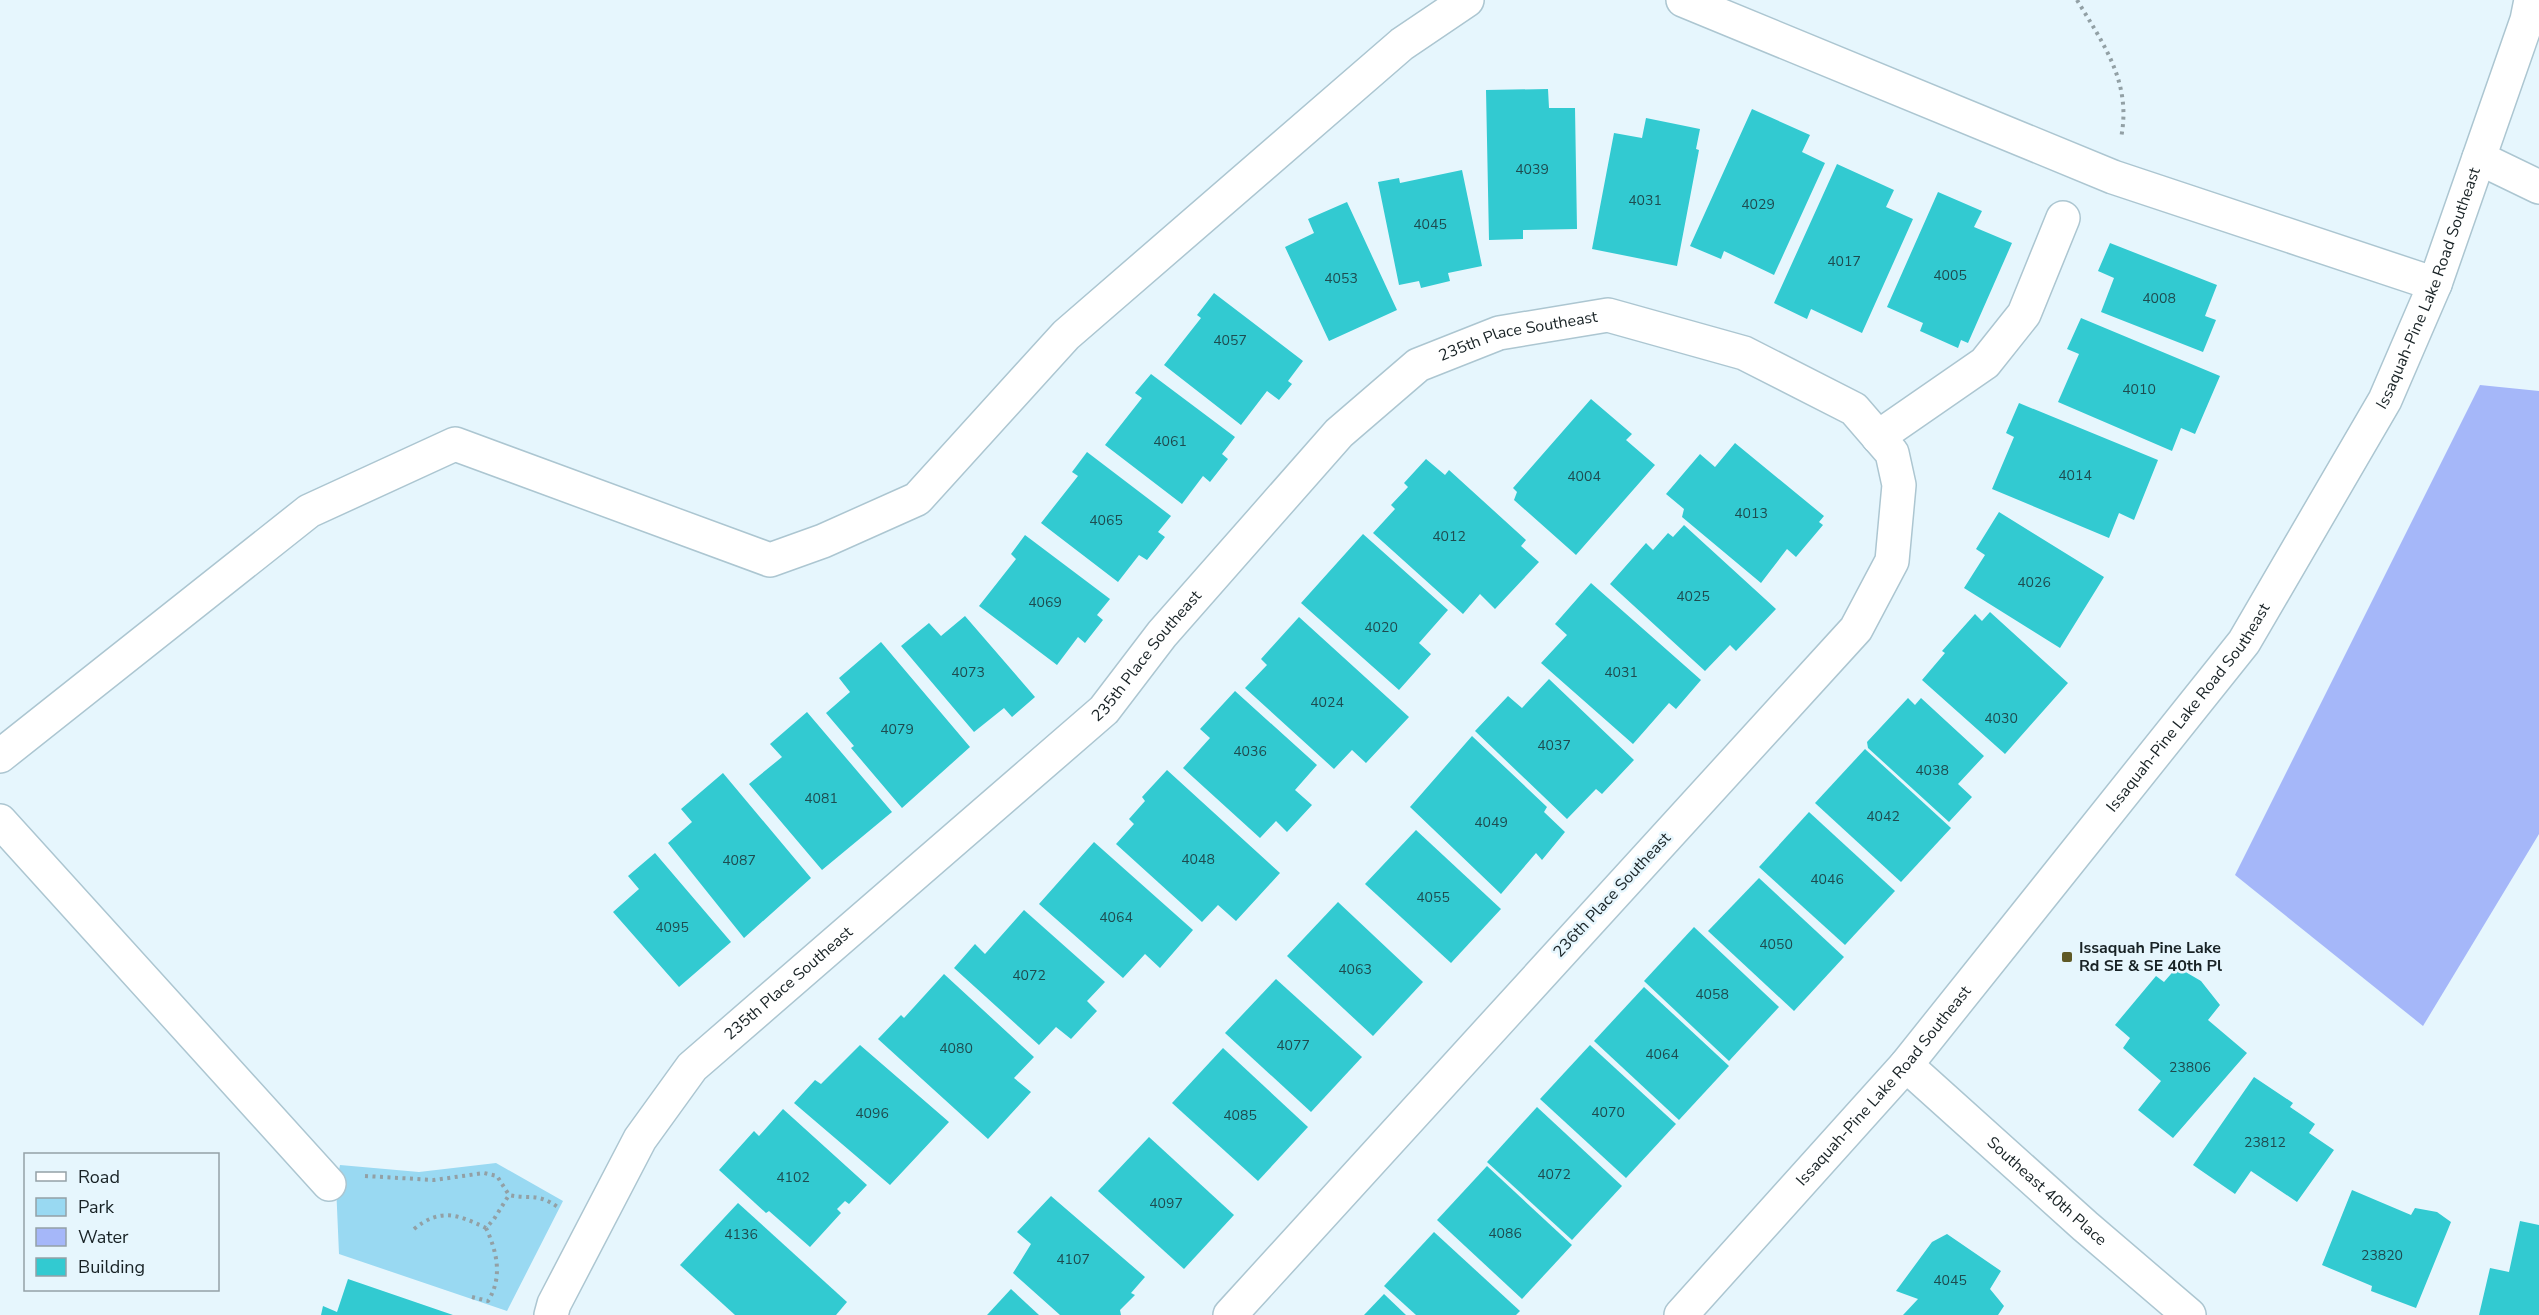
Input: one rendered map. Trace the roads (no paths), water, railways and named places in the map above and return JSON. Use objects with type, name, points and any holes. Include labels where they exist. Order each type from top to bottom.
[{"type":"street","points":[[0,756],[309,511],[455,444],[770,560],[824,541],[917,499],[1066,335],[1402,44],[1467,0]]},
{"type":"street","points":[[1683,0],[2113,177],[2435,284]]},
{"type":"street","name":"Issaquah-Pine Lake Road Southeast","points":[[1680,1315],[1906,1065],[2244,642],[2385,400],[2435,284],[2527,20],[2531,0]]},
{"type":"street","points":[[2479,158],[2539,188]]},
{"type":"street","points":[[1878,437],[1985,363],[2024,314],[2063,218]]},
{"type":"street","name":"235th Place Southeast","points":[[551,1315],[554,1304],[640,1139],[692,1067],[1104,710],[1162,634],[1340,433],[1418,364],[1499,333],[1608,315],[1744,353],[1854,409],[1878,437]]},
{"type":"street","name":"236th Place Southeast","points":[[1230,1315],[1856,629],[1892,561],[1899,485],[1892,453],[1878,437]]},
{"type":"street","points":[[0,821],[326,1180]]},
{"type":"street","name":"Southeast 40th Place","points":[[1906,1065],[2174,1310]]},
{"type":"water","points":[[2480,385],[2539,391],[2539,834],[2423,1026],[2235,875]]},
{"type":"place","name":"Issaquah Pine Lake Rd SE & SE 40th Pl","points":[[2067,957]]}]
